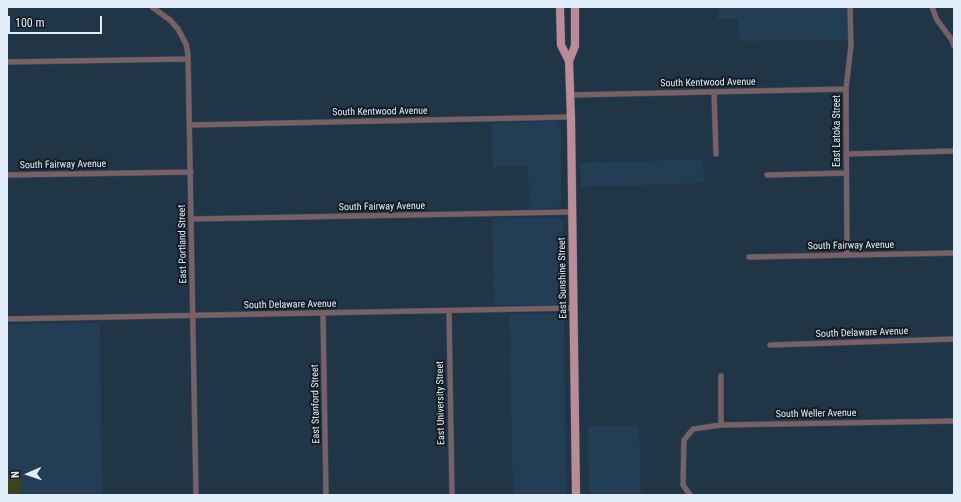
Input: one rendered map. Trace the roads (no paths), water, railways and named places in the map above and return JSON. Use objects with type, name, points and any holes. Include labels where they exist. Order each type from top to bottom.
[{"type":"main road","name":"East Sunshine Street","points":[[560,7],[561,45],[568,61],[570,95],[576,495]]},
{"type":"main road","name":"East Sunshine Street","points":[[568,61],[575,46],[575,7]]},
{"type":"main road","points":[[575,39],[579,29],[580,7]]},
{"type":"street","name":"East Portland Street","points":[[152,7],[170,20],[178,29],[186,44],[188,59],[194,316],[196,495]]},
{"type":"street","name":"East Latoka Street","points":[[847,254],[846,89],[851,45],[850,7]]},
{"type":"street","points":[[932,7],[938,20],[953,39],[954,46]]},
{"type":"street","points":[[7,62],[188,59]]},
{"type":"street","name":"South Kentwood Avenue","points":[[570,95],[846,89]]},
{"type":"street","points":[[714,92],[716,154]]},
{"type":"street","name":"South Kentwood Avenue","points":[[190,125],[570,117]]},
{"type":"street","points":[[847,154],[954,151]]},
{"type":"street","name":"South Fairway Avenue","points":[[7,175],[191,172]]},
{"type":"street","points":[[768,175],[846,173]]},
{"type":"street","name":"South Fairway Avenue","points":[[192,219],[572,212]]},
{"type":"street","name":"South Fairway Avenue","points":[[749,257],[954,253]]},
{"type":"street","name":"South Delaware Avenue","points":[[7,319],[574,308]]},
{"type":"street","name":"East University Street","points":[[449,311],[452,495]]},
{"type":"street","name":"East Stanford Street","points":[[323,314],[326,495]]},
{"type":"street","name":"South Delaware Avenue","points":[[770,345],[954,339]]},
{"type":"street","points":[[721,376],[721,425]]},
{"type":"street","name":"South Weller Avenue","points":[[690,495],[683,485],[684,440],[693,429],[721,425],[954,421]]}]
